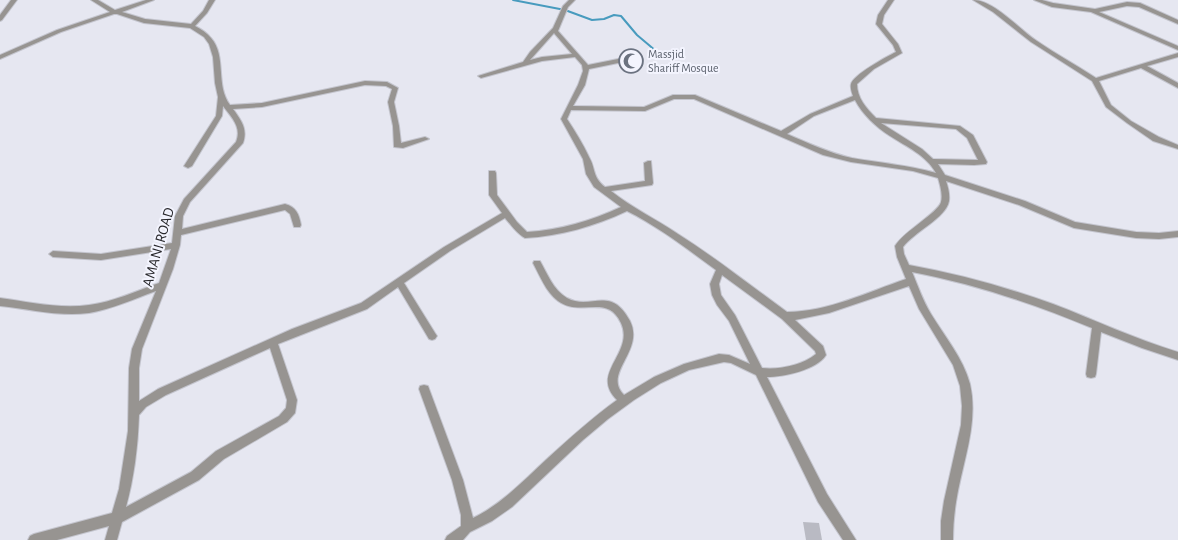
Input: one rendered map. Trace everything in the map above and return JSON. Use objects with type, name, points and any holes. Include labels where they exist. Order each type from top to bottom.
[{"type":"street","points":[[0,19],[14,0]]},
{"type":"street","points":[[94,0],[116,12],[144,21],[192,26],[205,12],[212,0]]},
{"type":"street","points":[[0,57],[59,31],[151,0]]},
{"type":"street","points":[[524,65],[532,53],[554,30],[566,6],[572,0]]},
{"type":"street","points":[[891,0],[881,15],[879,24],[896,45],[899,53],[856,80],[853,87],[856,97],[874,120],[932,161],[943,177],[946,198],[943,207],[917,227],[899,246],[899,252],[922,306],[957,363],[966,396],[968,414],[966,439],[952,500],[947,540]]},
{"type":"street","points":[[976,0],[995,11],[1033,41],[1095,80],[1108,106],[1113,110],[1148,134],[1178,147]]},
{"type":"street","points":[[1037,0],[1052,5],[1092,11],[1102,11],[1127,4],[1138,5],[1178,22]]},
{"type":"street","points":[[1092,11],[1178,48]]},
{"type":"street","name":"AMANI ROAD","points":[[111,540],[125,489],[134,431],[134,368],[137,349],[163,285],[176,245],[179,216],[187,201],[239,143],[243,135],[241,124],[222,97],[218,85],[217,60],[213,45],[209,39],[192,26]]},
{"type":"street","points":[[554,30],[586,68]]},
{"type":"street","points":[[1095,80],[1178,55]]},
{"type":"street","points":[[481,76],[560,56],[576,56]]},
{"type":"street","points":[[586,68],[623,60]]},
{"type":"street","points":[[1140,66],[1178,86]]},
{"type":"street","points":[[451,540],[460,535],[466,528],[488,517],[508,503],[623,400],[680,370],[718,358],[730,359],[759,372],[774,373],[812,362],[821,353],[818,346],[785,316],[677,237],[627,208],[593,180],[587,159],[564,122],[564,117],[582,86],[586,68]]},
{"type":"street","points":[[228,107],[262,105],[365,83],[387,84],[395,88],[391,102],[396,126],[397,145],[403,146],[425,139]]},
{"type":"street","points":[[569,108],[645,109],[673,96],[697,97],[805,145],[837,156],[913,169],[943,177],[1022,203],[1083,227],[1142,235],[1178,234]]},
{"type":"street","points":[[188,166],[219,116],[222,97]]},
{"type":"street","points":[[781,134],[812,115],[856,97]]},
{"type":"street","points":[[874,120],[960,128],[970,137],[983,162],[932,161]]},
{"type":"street","points":[[603,190],[649,183],[648,162]]},
{"type":"street","points":[[492,173],[493,195],[506,214],[525,235],[534,235],[586,224],[627,208]]},
{"type":"street","points":[[178,233],[285,207],[290,209],[295,215],[296,226]]},
{"type":"street","points":[[134,413],[142,404],[162,392],[273,342],[358,309],[400,283],[447,249],[506,214]]},
{"type":"street","points":[[53,254],[100,257],[176,245]]},
{"type":"street","points":[[537,263],[555,293],[564,301],[576,304],[611,303],[625,321],[630,340],[614,375],[612,384],[614,390],[623,400]]},
{"type":"street","points":[[721,268],[715,284],[715,292],[733,320],[828,509],[850,540]]},
{"type":"street","points":[[906,268],[947,276],[997,290],[1049,307],[1178,356]]},
{"type":"street","points":[[785,316],[796,317],[826,309],[912,281]]},
{"type":"street","points":[[400,283],[432,336]]},
{"type":"street","points":[[0,302],[62,310],[88,309],[163,285]]},
{"type":"street","points":[[1091,374],[1097,326]]},
{"type":"street","points":[[34,540],[117,518],[195,476],[220,455],[267,430],[288,415],[292,400],[273,342]]},
{"type":"street","points":[[768,389],[774,373]]},
{"type":"street","points":[[424,388],[454,470],[468,516],[466,528]]},
{"type":"building","points":[[803,522],[819,523],[822,540],[806,540]]},
{"type":"waterway","points":[[513,0],[565,10],[592,20],[604,19],[614,15],[621,16],[637,35],[656,51]]},
{"type":"place","name":"Massjid Shariff Mosque","points":[[631,61]]}]
